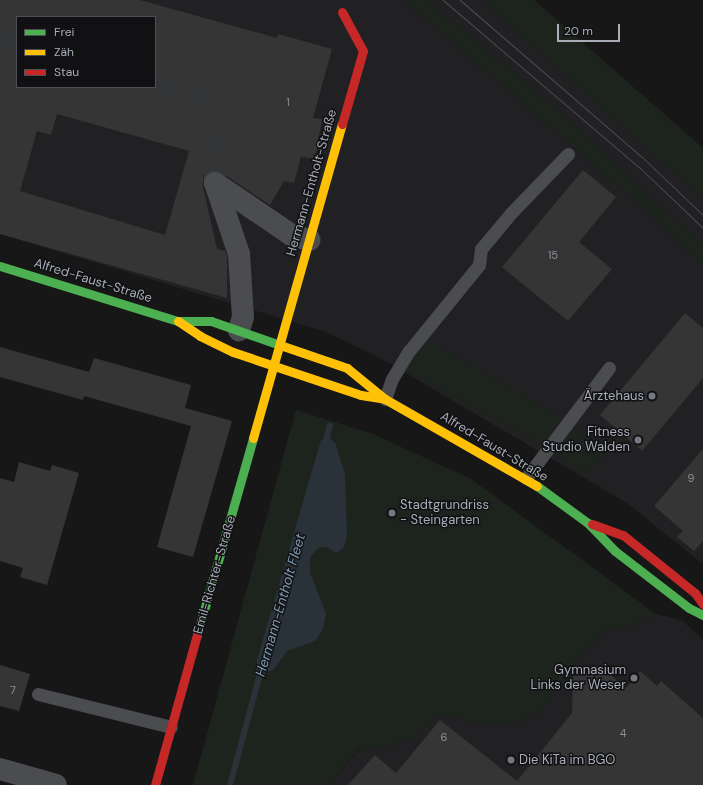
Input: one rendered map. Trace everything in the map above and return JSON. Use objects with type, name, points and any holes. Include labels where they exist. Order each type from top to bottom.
[{"type":"street","name":"Hermann-Entholt-Straße","points":[[275,366],[363,51],[342,12]]},
{"type":"street","points":[[239,330],[243,317],[239,254],[215,183],[293,236],[310,240]]},
{"type":"street","name":"Alfred-Faust-Straße","points":[[0,266],[178,321],[211,322],[239,330],[347,368],[384,399],[526,478],[588,523],[615,551],[688,608],[703,615]]},
{"type":"street","name":"Alfred-Faust-Straße","points":[[178,321],[200,336],[233,352],[361,395],[384,399]]},
{"type":"street","name":"Emil-Richter-Straße","points":[[155,785],[275,366]]},
{"type":"street","name":"Alfred-Faust-Straße","points":[[588,523],[623,535],[695,593],[703,604]]},
{"type":"street","points":[[0,769],[56,785]]},
{"type":"lane","points":[[384,399],[392,379],[409,351],[479,265],[481,249],[511,213],[568,154]]},
{"type":"lane","points":[[526,478],[609,368]]},
{"type":"lane","points":[[38,694],[171,727]]},
{"type":"shaded area","points":[[0,0],[404,0],[663,225],[703,264],[703,564],[627,503],[382,359],[326,332],[0,234]]},
{"type":"shaded area","points":[[404,0],[427,0],[551,104],[703,246],[703,264],[663,225]]},
{"type":"shaded area","points":[[427,0],[482,0],[663,160],[703,198],[703,246],[551,104]]},
{"type":"shaded area","points":[[482,0],[534,0],[703,148],[703,198]]},
{"type":"shaded area","points":[[426,339],[560,417],[543,444],[407,371]]},
{"type":"shaded area","points":[[296,410],[373,434],[471,479],[656,614],[626,628],[605,632],[588,646],[540,711],[515,724],[480,725],[449,715],[436,716],[411,740],[382,748],[360,747],[329,785],[193,785]]},
{"type":"shaded area","points":[[576,429],[609,450],[587,473],[556,455]]},
{"type":"shaded area","name":"Gymnasium Links der Weser","points":[[656,614],[681,620],[703,639],[703,785],[329,785],[361,747],[382,748],[411,740],[436,716],[449,715],[480,725],[515,724],[540,711],[588,646],[605,632],[626,628]]},
{"type":"water","points":[[327,436],[335,443],[345,474],[347,535],[344,547],[337,553],[326,547],[318,548],[310,558],[310,573],[326,613],[323,629],[315,641],[287,651],[274,669],[259,677],[256,668],[257,660],[321,440]]},
{"type":"building","points":[[0,0],[140,0],[277,38],[278,34],[332,49],[313,118],[322,119],[315,159],[301,157],[294,183],[284,181],[270,205],[222,173],[209,172],[203,169],[203,187],[217,249],[225,251],[227,256],[227,298],[0,234]],"holes":[[[57,114],[189,151],[165,235],[20,191],[37,131],[51,135]]]},
{"type":"building","points":[[583,170],[616,197],[579,242],[612,269],[568,321],[502,267]]},
{"type":"building","name":"Ärztehaus","points":[[685,313],[703,328],[703,378],[642,451],[600,415]]},
{"type":"building","points":[[0,347],[89,372],[94,358],[191,385],[185,408],[232,421],[193,557],[157,547],[191,426],[84,396],[83,400],[0,377]]},
{"type":"building","points":[[703,449],[703,541],[694,551],[677,537],[683,531],[654,506]]},
{"type":"building","points":[[19,462],[50,471],[52,465],[79,473],[47,585],[20,577],[23,568],[0,561],[0,478],[14,482]]},
{"type":"building","points":[[0,665],[30,674],[19,711],[0,706]]},
{"type":"building","points":[[640,671],[657,686],[661,681],[703,718],[703,785],[348,785],[375,755],[396,773],[440,720],[517,781],[572,713],[573,676],[607,672],[626,688]]},
{"type":"waterway","name":"Hermann-Entholt Fleet","points":[[325,443],[330,426]]},
{"type":"waterway","name":"Hermann-Entholt Fleet","points":[[230,785],[261,670]]},
{"type":"tunnel","points":[[0,39],[16,44]]},
{"type":"tunnel","points":[[156,83],[207,98],[215,183]]},
{"type":"tram line","points":[[443,0],[640,168],[703,228]]},
{"type":"tram line","points":[[460,0],[642,157],[703,215]]},
{"type":"traffic: fast","points":[[0,266],[178,321],[211,321],[280,345]]},
{"type":"traffic: fast","points":[[197,635],[253,438]]},
{"type":"traffic: fast","points":[[537,486],[588,523],[615,551],[689,608],[703,615]]},
{"type":"traffic: slow","points":[[253,438],[342,124]]},
{"type":"traffic: slow","points":[[178,321],[200,336],[233,352],[361,395],[385,399]]},
{"type":"traffic: slow","points":[[280,345],[347,368],[385,399],[537,486]]},
{"type":"traffic: jam","points":[[342,12],[363,51],[342,124]]},
{"type":"traffic: jam","points":[[592,524],[623,535],[695,593],[703,604]]},
{"type":"traffic: jam","points":[[155,785],[197,635]]},
{"type":"place","name":"Ärztehaus","points":[[652,396]]},
{"type":"place","name":"Fitness Studio Walden","points":[[638,440]]},
{"type":"place","name":"Stadtgrundriss - Steingarten","points":[[392,513]]},
{"type":"place","name":"Gymnasium Links der Weser","points":[[634,678]]},
{"type":"place","name":"Die KiTa im BGO","points":[[511,760]]}]
